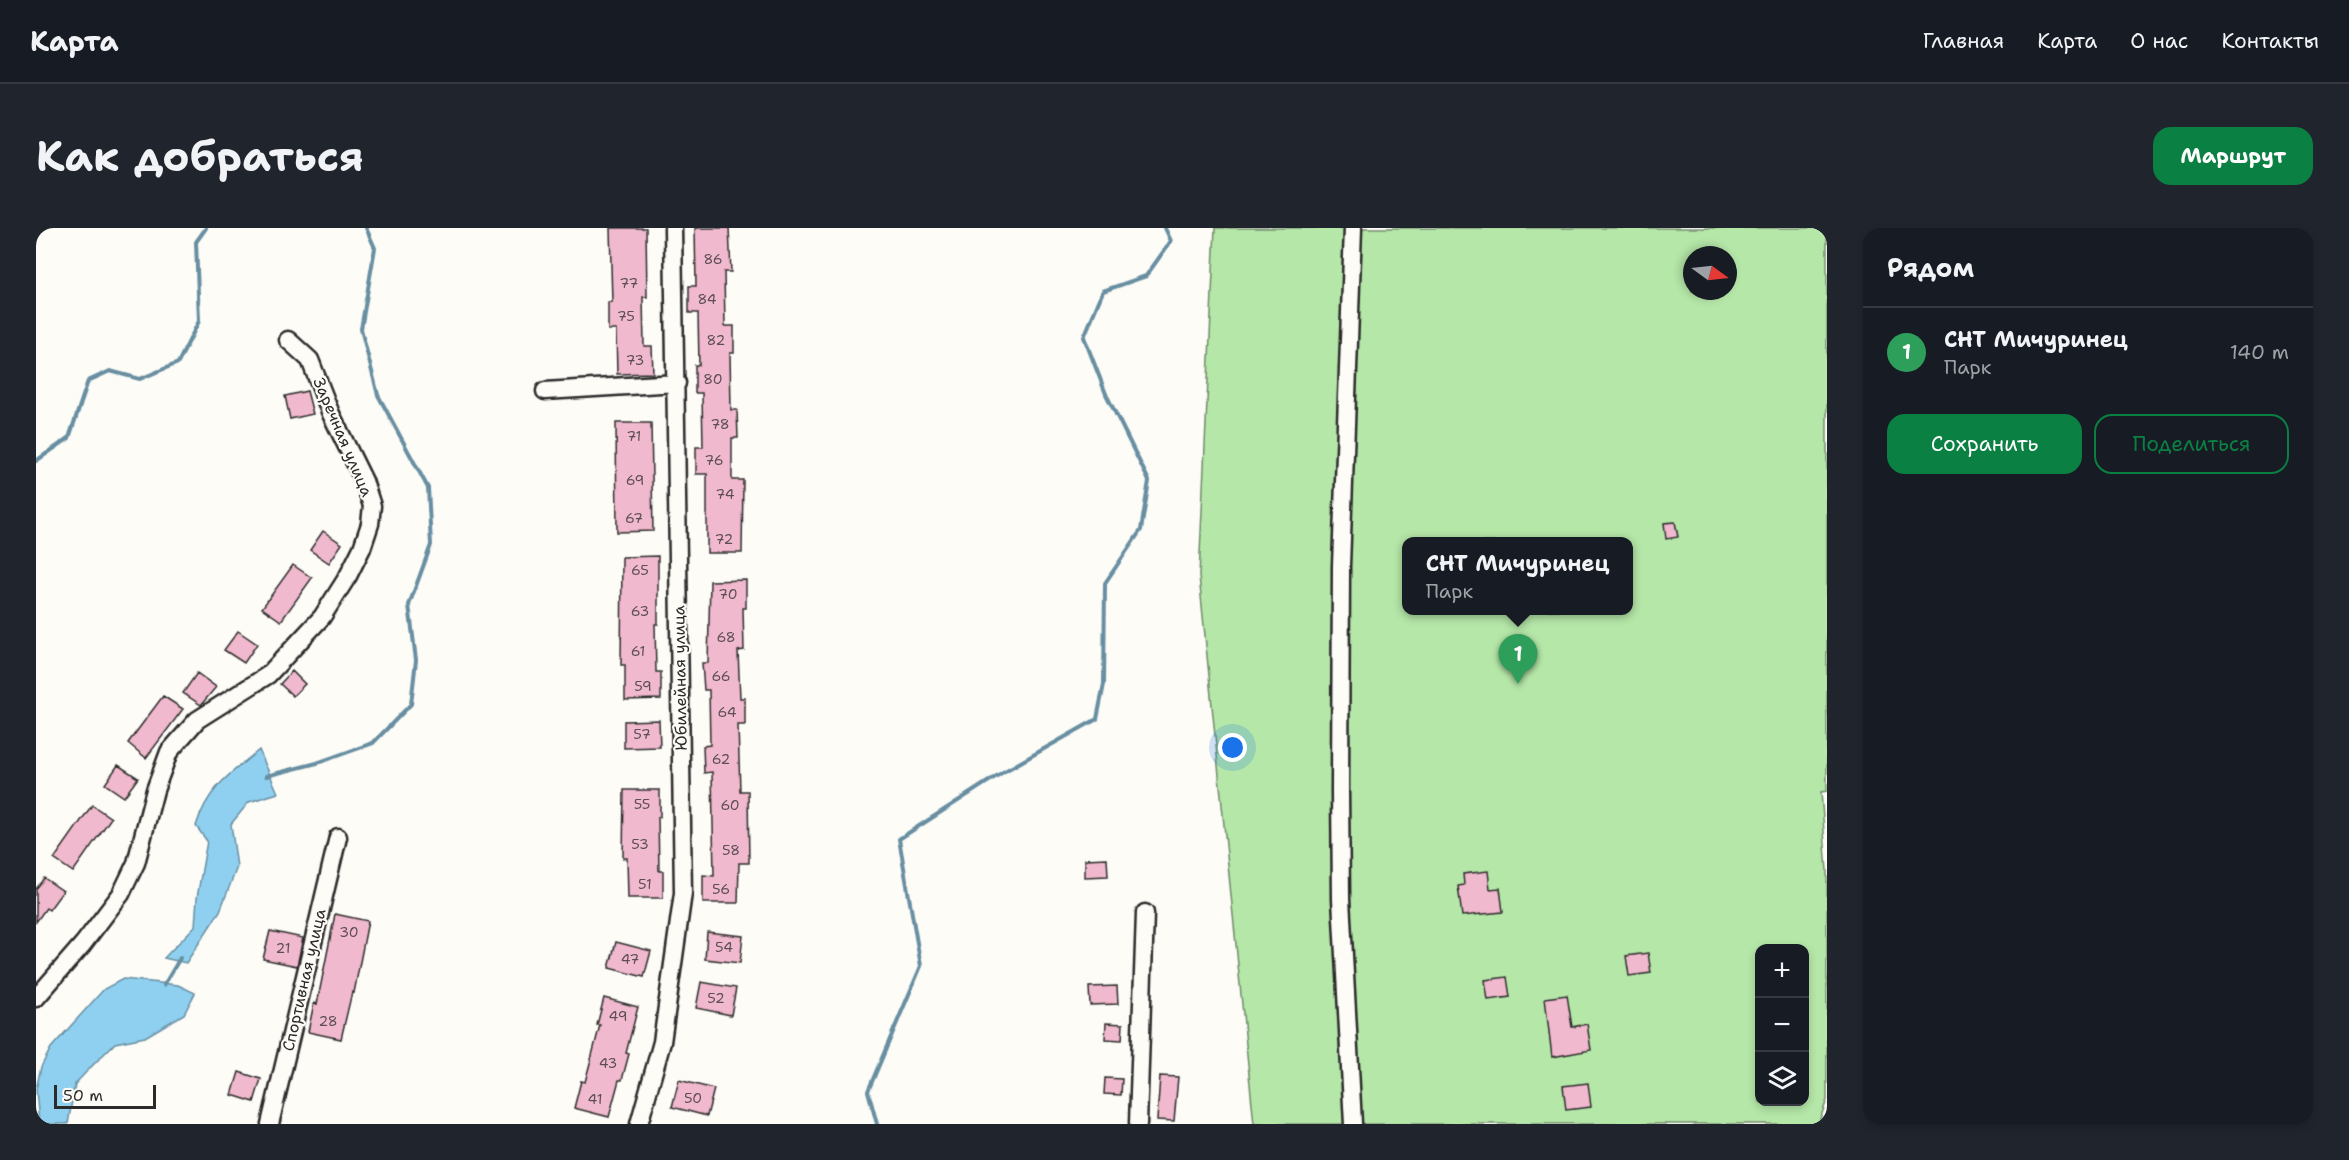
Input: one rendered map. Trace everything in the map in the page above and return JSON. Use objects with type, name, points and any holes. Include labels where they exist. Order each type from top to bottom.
[{"type":"street","name":"Юбилейная улица","points":[[639,1124],[662,1042],[683,893],[673,228]]},
{"type":"street","points":[[1353,228],[1341,566],[1340,791],[1341,899],[1353,1124]]},
{"type":"street","name":"Заречная улица","points":[[36,998],[83,944],[121,894],[136,864],[155,790],[169,752],[197,720],[268,675],[322,617],[348,576],[362,548],[370,524],[372,506],[364,481],[331,414],[310,360],[288,340]]},
{"type":"street","points":[[545,391],[676,383]]},
{"type":"street","name":"Спортивная улица","points":[[270,1124],[338,837]]},
{"type":"street","points":[[1138,1124],[1144,913]]},
{"type":"green space","points":[[1215,228],[1827,228],[1827,791],[1821,792],[1827,871],[1827,1100],[1818,1124],[1254,1124],[1199,576]]},
{"type":"water","points":[[259,750],[278,793],[249,802],[231,824],[237,867],[220,911],[186,963],[164,958],[195,926],[197,898],[207,841],[196,826],[201,813],[221,783]]},
{"type":"water","points":[[123,979],[178,985],[195,993],[184,1014],[145,1037],[115,1043],[89,1069],[75,1084],[68,1124],[39,1124],[36,1089],[41,1067],[51,1048],[104,989]]},
{"type":"building","points":[[610,228],[646,228],[647,297],[643,297],[644,346],[652,346],[653,373],[617,374],[616,330],[608,330],[608,302],[612,302]]},
{"type":"building","points":[[695,228],[729,228],[731,272],[724,272],[725,326],[734,326],[734,353],[730,353],[731,410],[737,410],[738,438],[732,438],[732,480],[743,480],[742,553],[707,553],[707,474],[696,474],[696,447],[703,447],[702,393],[695,393],[695,365],[699,365],[698,313],[689,313],[689,286],[696,286]]},
{"type":"building","points":[[307,391],[313,414],[290,419],[285,396]]},
{"type":"building","points":[[616,423],[651,423],[653,531],[617,532]]},
{"type":"building","points":[[1675,522],[1678,537],[1666,539],[1664,523]]},
{"type":"building","points":[[323,531],[342,544],[329,563],[310,550]]},
{"type":"building","points":[[658,556],[658,624],[655,624],[656,672],[661,672],[661,699],[625,700],[625,665],[621,665],[622,557]]},
{"type":"building","points":[[293,565],[312,578],[281,621],[262,608]]},
{"type":"building","points":[[746,580],[746,608],[743,608],[744,650],[738,651],[740,698],[745,698],[745,725],[738,725],[740,791],[748,791],[749,863],[739,863],[738,903],[703,903],[703,875],[714,876],[712,772],[704,773],[703,746],[710,745],[709,690],[704,690],[702,663],[708,663],[710,581]]},
{"type":"building","points":[[238,631],[257,644],[244,663],[224,650]]},
{"type":"building","points":[[292,671],[305,684],[293,696],[280,684]]},
{"type":"building","points":[[197,673],[216,687],[201,705],[183,693]]},
{"type":"building","points":[[163,696],[183,709],[146,758],[128,743]]},
{"type":"building","points":[[659,720],[660,747],[624,748],[624,721]]},
{"type":"building","points":[[118,765],[138,778],[124,797],[105,784]]},
{"type":"building","points":[[624,790],[660,790],[659,871],[663,871],[663,898],[628,898],[627,858],[623,858]]},
{"type":"building","points":[[92,805],[111,818],[73,872],[54,859]]},
{"type":"building","points":[[1107,858],[1108,876],[1085,877],[1085,859]]},
{"type":"building","points":[[1488,871],[1490,889],[1500,888],[1503,912],[1462,916],[1458,886],[1464,885],[1463,874]]},
{"type":"building","points":[[44,878],[63,891],[49,910],[46,908],[36,922],[36,889]]},
{"type":"building","points":[[335,914],[368,921],[354,993],[352,992],[341,1039],[308,1032],[314,1003],[317,1004]]},
{"type":"building","points":[[270,931],[303,938],[297,966],[263,959]]},
{"type":"building","points":[[707,932],[743,936],[740,963],[705,959]]},
{"type":"building","points":[[616,942],[651,951],[644,977],[609,968]]},
{"type":"building","points":[[1648,953],[1651,973],[1629,976],[1626,956]]},
{"type":"building","points":[[1507,977],[1510,997],[1488,1000],[1485,980]]},
{"type":"building","points":[[701,982],[736,988],[731,1015],[696,1008]]},
{"type":"building","points":[[1117,986],[1118,1004],[1090,1005],[1089,987]]},
{"type":"building","points":[[1567,995],[1572,1027],[1587,1024],[1591,1050],[1552,1057],[1545,998]]},
{"type":"building","points":[[604,998],[638,1007],[626,1053],[629,1054],[609,1117],[574,1108],[581,1081],[585,1082],[600,1025],[597,1025]]},
{"type":"building","points":[[1106,1023],[1123,1024],[1122,1040],[1105,1039]]},
{"type":"building","points":[[239,1072],[261,1079],[254,1102],[232,1095]]},
{"type":"building","points":[[1160,1076],[1178,1077],[1174,1121],[1157,1120]]},
{"type":"building","points":[[1105,1078],[1122,1079],[1121,1095],[1104,1094]]},
{"type":"building","points":[[679,1080],[714,1089],[707,1116],[672,1107]]},
{"type":"building","points":[[1588,1083],[1591,1107],[1566,1110],[1563,1086]]},
{"type":"waterway","points":[[36,461],[69,438],[88,381],[110,371],[140,379],[178,363],[199,321],[196,242],[206,228]]},
{"type":"waterway","points":[[266,776],[317,763],[373,743],[411,704],[416,660],[409,605],[431,545],[428,488],[378,395],[361,329],[375,248],[366,228]]},
{"type":"waterway","points":[[877,1124],[868,1091],[921,966],[899,839],[1003,772],[1097,719],[1104,684],[1105,583],[1141,530],[1149,481],[1106,394],[1084,337],[1103,291],[1146,276],[1171,241],[1165,228]]},
{"type":"waterway","points":[[164,985],[180,958]]},
{"type":"place","name":"СНТ Мичуринец","points":[[1518,684]]}]
